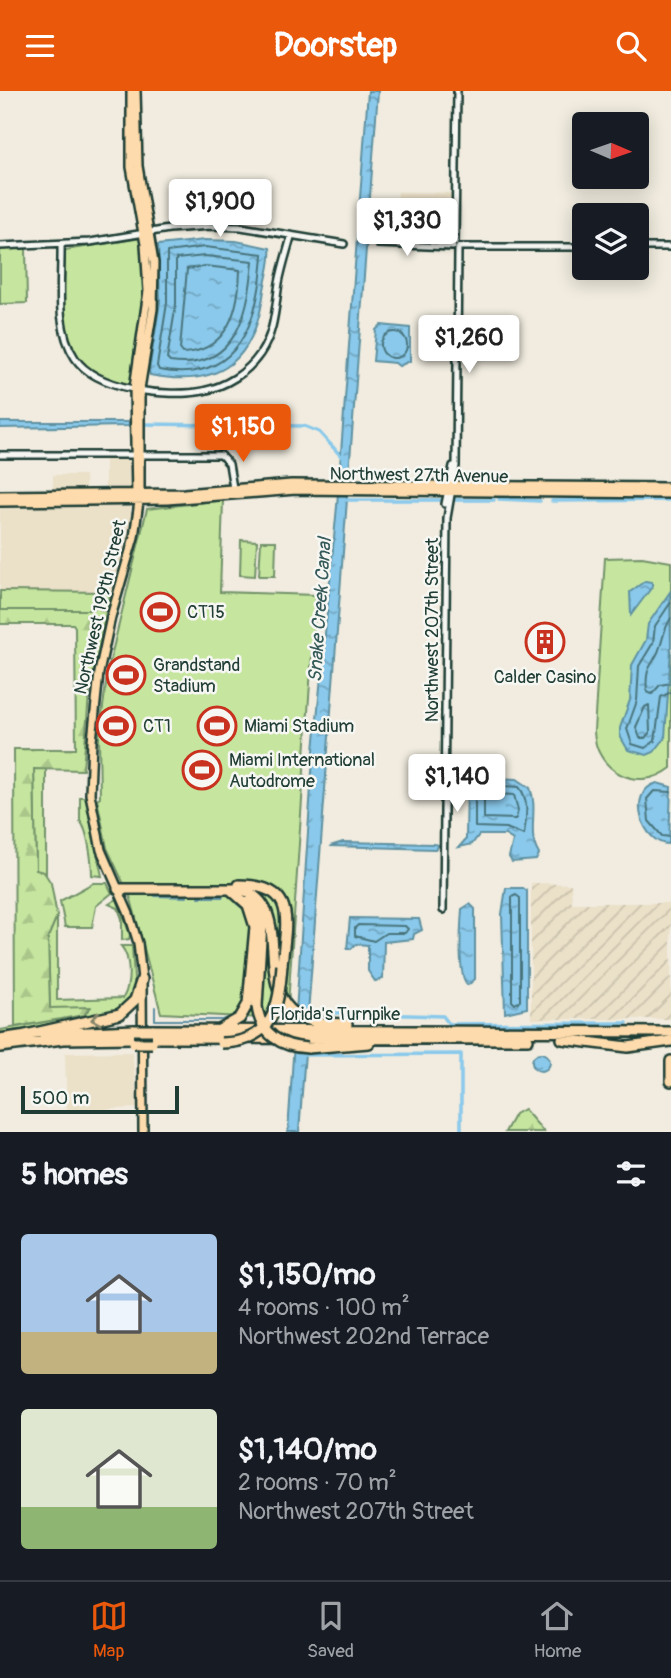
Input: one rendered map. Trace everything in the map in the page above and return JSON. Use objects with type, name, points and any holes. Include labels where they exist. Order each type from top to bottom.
[{"type":"highway","points":[[152,1037],[221,1043],[252,1037],[269,1022],[279,1002],[286,915],[279,897],[259,885],[238,885],[227,889]]},
{"type":"highway","points":[[118,889],[227,889],[251,893],[267,909],[272,929],[273,975],[284,999],[310,1029]]},
{"type":"highway","points":[[227,889],[250,900],[261,916],[257,1006],[260,1021],[271,1036],[284,1044],[308,1048],[428,1039]]},
{"type":"highway","points":[[219,1030],[240,1018],[249,997],[255,920],[248,905],[227,889]]},
{"type":"highway","points":[[17,1037],[120,1014],[133,1004],[142,979]]},
{"type":"highway","name":"Florida's Turnpike","points":[[0,1039],[292,1033],[310,1029],[577,1033],[671,1030]]},
{"type":"highway","name":"Florida's Turnpike","points":[[310,1029],[428,1039],[671,1040]]},
{"type":"highway","name":"Florida's Turnpike","points":[[152,1037],[219,1030],[292,1033]]},
{"type":"highway","points":[[0,1053],[134,1037]]},
{"type":"highway","name":"Florida's Turnpike","points":[[0,1047],[63,1039],[134,1037]]},
{"type":"highway","points":[[562,1039],[628,1047],[671,1040]]},
{"type":"highway","points":[[671,1061],[671,1081]]},
{"type":"main road","name":"Northwest 199th Street","points":[[131,91],[131,167],[146,232]]},
{"type":"main road","name":"Northwest 199th Street","points":[[136,91],[138,166],[154,301],[137,389],[137,497],[134,537],[104,645],[92,740],[92,813],[101,850],[136,935],[142,979],[144,1132]]},
{"type":"main road","name":"Northwest 27th Avenue","points":[[201,495],[233,488],[335,487],[628,489],[669,492]]},
{"type":"main road","name":"Northwest 27th Avenue","points":[[0,502],[201,495],[264,488]]},
{"type":"main road","name":"Northwest 27th Avenue","points":[[0,495],[137,497]]},
{"type":"main road","points":[[56,501],[67,495]]},
{"type":"street","name":"Northwest 207th Street","points":[[443,910],[447,518],[449,488],[456,459],[457,91]]},
{"type":"street","points":[[0,246],[61,244],[146,232],[225,226],[344,244]]},
{"type":"street","points":[[61,244],[64,333],[75,359],[107,384],[137,389],[203,391],[230,381],[254,361],[273,325],[291,237]]},
{"type":"street","points":[[378,244],[572,247]]},
{"type":"street","points":[[649,247],[671,247]]},
{"type":"street","points":[[0,455],[223,456],[229,464],[233,488]]},
{"type":"shaded area","points":[[398,192],[454,193],[452,240],[395,243],[393,240]]},
{"type":"shaded area","points":[[105,459],[130,459],[131,528],[111,592],[0,592],[0,508],[53,506],[53,475],[85,475],[86,503],[105,503]]},
{"type":"shaded area","points":[[531,883],[571,884],[572,903],[671,903],[671,1019],[531,1019]]},
{"type":"shaded area","points":[[132,1052],[138,1108],[67,1111],[65,1053]]},
{"type":"green space","points":[[142,238],[146,286],[132,385],[128,385],[100,376],[85,366],[75,353],[65,321],[65,250]]},
{"type":"green space","points":[[26,248],[27,303],[0,304],[0,249]]},
{"type":"green space","name":"Miami International Autodrome","points":[[223,500],[220,592],[316,595],[287,1019],[161,1013],[131,899],[107,848],[97,799],[100,797],[99,737],[108,669],[147,509]]},
{"type":"green space","points":[[241,540],[257,541],[255,576],[240,575]]},
{"type":"green space","points":[[261,541],[276,541],[275,576],[259,576]]},
{"type":"green space","points":[[642,557],[671,562],[671,768],[658,776],[645,779],[632,778],[610,767],[596,745],[594,731],[605,558]]},
{"type":"green space","points":[[0,591],[111,592],[106,612],[96,607],[89,610],[0,610]]},
{"type":"green space","points":[[97,607],[106,612],[89,695],[83,770],[34,769],[36,870],[44,872],[51,883],[57,916],[48,937],[50,1008],[90,1007],[84,1015],[15,1027],[14,749],[76,749],[75,627],[73,624],[0,624],[0,610],[89,610]]},
{"type":"green space","points":[[34,769],[46,769],[46,878],[36,871]]},
{"type":"green space","points":[[80,797],[85,797],[102,876],[92,875],[87,838],[80,821]]},
{"type":"green space","points":[[93,883],[107,883],[112,893],[96,906],[92,927],[65,927],[60,901]]},
{"type":"green space","points":[[117,899],[130,935],[129,939],[122,940],[122,919],[118,908],[109,904]]},
{"type":"green space","points":[[57,916],[57,1000],[123,998],[129,971],[127,957],[121,946],[132,946],[135,995],[114,1014],[0,1033],[0,1030],[83,1015],[90,1008],[50,1008],[48,937]]},
{"type":"green space","points":[[524,1109],[544,1132],[505,1132],[515,1114]]},
{"type":"water","name":"Snake Creek Canal","points":[[368,91],[378,91],[299,1132],[288,1132],[312,772],[337,506]]},
{"type":"water","points":[[205,240],[236,241],[270,248],[270,264],[253,335],[231,364],[215,373],[175,378],[150,375],[160,302],[158,245]]},
{"type":"water","points":[[381,325],[410,328],[410,361],[399,366],[395,363],[373,361],[376,330]]},
{"type":"water","points":[[0,422],[129,422],[129,426],[0,428]]},
{"type":"water","points":[[645,581],[652,582],[652,587],[631,615],[630,592]]},
{"type":"water","points":[[670,592],[671,649],[665,738],[654,752],[647,755],[628,750],[620,736],[620,728],[630,700],[632,665],[646,640],[648,624]]},
{"type":"water","points":[[467,777],[517,779],[530,788],[533,838],[539,854],[536,860],[512,862],[509,857],[513,840],[505,835],[479,835],[472,844],[459,847],[466,839]]},
{"type":"water","points":[[657,783],[671,787],[669,844],[652,836],[641,817],[642,796],[647,788]]},
{"type":"water","points":[[343,842],[439,845],[435,849],[330,846]]},
{"type":"water","points":[[506,888],[523,888],[527,891],[527,1008],[505,1013],[502,914]]},
{"type":"water","points":[[470,904],[475,909],[475,979],[468,985],[462,972],[461,937],[462,909]]},
{"type":"water","points":[[350,918],[419,919],[422,930],[414,934],[413,939],[384,942],[383,979],[375,981],[368,971],[368,945],[356,944],[347,949]]},
{"type":"water","points":[[541,1053],[547,1056],[550,1062],[547,1068],[541,1071],[535,1068],[532,1062],[535,1056]]},
{"type":"waterway","points":[[143,424],[304,426],[319,432],[342,457]]},
{"type":"waterway","points":[[499,499],[540,501]]},
{"type":"waterway","points":[[344,500],[440,500]]},
{"type":"waterway","points":[[455,500],[494,500]]},
{"type":"waterway","points":[[552,501],[671,500]]},
{"type":"waterway","points":[[155,896],[187,897]]},
{"type":"waterway","points":[[199,897],[223,897]]},
{"type":"waterway","points":[[236,903],[245,910]]},
{"type":"waterway","points":[[242,1006],[250,928]]},
{"type":"waterway","points":[[155,1007],[155,1020],[223,1020],[237,1015]]},
{"type":"waterway","points":[[306,1012],[443,1016],[449,1024],[627,1023]]},
{"type":"waterway","points":[[303,1055],[461,1054],[461,1132]]},
{"type":"place","name":"CT15","points":[[160,612]]},
{"type":"place","name":"Calder Casino","points":[[545,642]]},
{"type":"place","name":"Grandstand Stadium","points":[[126,675]]},
{"type":"place","name":"CT1","points":[[116,726]]},
{"type":"place","name":"Miami Stadium","points":[[217,726]]},
{"type":"place","name":"Miami International Autodrome","points":[[202,770]]}]
